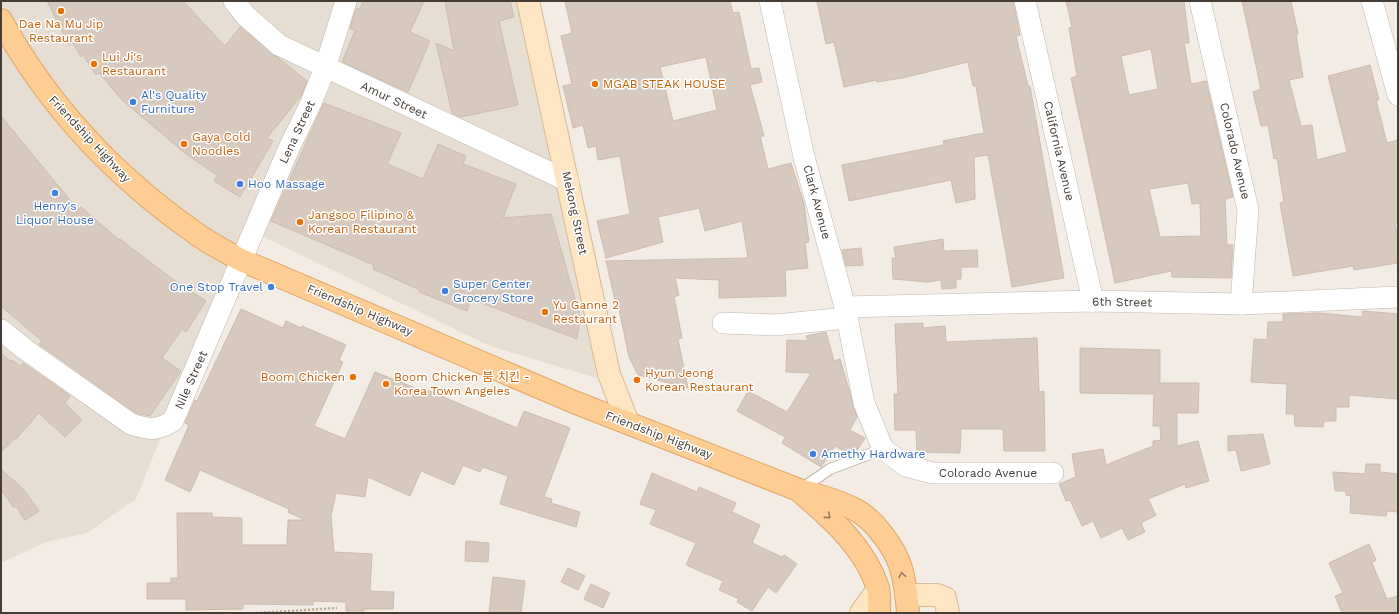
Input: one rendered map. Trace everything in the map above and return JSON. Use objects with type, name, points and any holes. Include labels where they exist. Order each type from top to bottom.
[{"type":"main road","name":"Friendship Highway","points":[[1,20],[24,59],[53,101],[127,181],[195,233],[241,260],[574,402],[799,490],[828,498],[856,510],[873,523],[889,544],[901,567],[907,604]]},
{"type":"main road","name":"Friendship Highway","points":[[799,490],[834,521],[852,541],[869,567],[878,589],[879,613]]},
{"type":"street","name":"Amur Street","points":[[234,1],[246,16],[278,45],[568,181]]},
{"type":"street","name":"Lena Street","points":[[241,260],[325,68],[346,1]]},
{"type":"street","name":"Mekong Street","points":[[528,1],[609,374],[628,423]]},
{"type":"street","name":"Clark Avenue","points":[[770,1],[804,157],[846,312],[864,403]]},
{"type":"street","name":"California Avenue","points":[[1025,1],[1093,301]]},
{"type":"street","name":"Colorado Avenue","points":[[1200,1],[1248,210],[1241,304]]},
{"type":"street","points":[[1372,1],[1398,95]]},
{"type":"street","name":"Nile Street","points":[[1,330],[26,350],[131,424],[146,429],[160,428],[173,421],[222,309],[241,260]]},
{"type":"street","name":"6th Street","points":[[723,324],[775,325],[846,312],[1093,301],[1241,304],[1398,297]]},
{"type":"street","name":"Colorado Avenue","points":[[864,403],[883,448],[906,466],[933,473],[1053,473]]},
{"type":"street","points":[[861,613],[878,589]]},
{"type":"street","points":[[907,604],[937,595],[945,598],[948,613]]},
{"type":"lane","points":[[799,490],[830,469],[883,448]]},
{"type":"path","points":[[256,613],[336,608]]},
{"type":"shaded area","points":[[1,1],[520,1],[553,146],[597,378],[490,346],[245,228],[136,499],[87,533],[46,542],[1,563]]},
{"type":"building","points":[[47,1],[183,1],[225,46],[240,27],[307,81],[301,96],[267,138],[273,141],[240,197],[214,181],[217,175],[186,154],[122,100],[99,73],[96,75],[83,55],[81,57],[73,43],[69,45]]},
{"type":"building","points":[[363,1],[424,1],[410,32],[430,41],[408,92],[342,62],[355,31],[350,28],[355,12],[357,8],[360,9]]},
{"type":"building","points":[[445,1],[510,1],[514,17],[499,21],[518,105],[461,117],[452,113],[436,43],[454,51]]},
{"type":"building","points":[[565,1],[730,1],[733,13],[739,12],[751,69],[759,68],[762,82],[750,85],[764,136],[760,136],[768,169],[791,163],[804,204],[809,242],[805,243],[808,268],[785,270],[786,296],[719,298],[719,280],[675,278],[679,295],[674,297],[682,338],[678,339],[688,388],[638,375],[629,357],[619,309],[617,309],[606,261],[748,258],[742,221],[705,231],[699,208],[658,217],[663,242],[606,258],[597,221],[630,214],[620,156],[598,160],[596,146],[588,148],[583,125],[573,128],[563,86],[572,84],[561,36],[572,33]],"holes":[[[706,57],[717,110],[673,121],[660,67]]]},
{"type":"building","points":[[817,1],[1013,1],[1020,35],[1016,36],[1028,86],[1030,86],[1064,278],[1012,287],[988,155],[974,157],[975,199],[956,203],[951,180],[849,201],[842,165],[944,145],[943,141],[984,133],[976,86],[973,86],[968,62],[902,78],[877,82],[877,80],[844,87],[834,42],[826,44]]},
{"type":"building","points":[[1066,1],[1184,1],[1189,43],[1184,43],[1191,83],[1206,81],[1233,197],[1225,199],[1227,245],[1233,245],[1231,278],[1172,277],[1171,271],[1115,283],[1071,78],[1077,76],[1069,28],[1072,27]],"holes":[[[1151,49],[1158,89],[1129,95],[1121,56]],[[1188,183],[1192,204],[1200,203],[1201,236],[1160,237],[1149,189]]]},
{"type":"building","points":[[1242,1],[1291,1],[1298,34],[1296,35],[1303,77],[1289,80],[1301,126],[1312,125],[1317,160],[1347,152],[1328,76],[1370,65],[1379,100],[1376,100],[1387,143],[1398,140],[1398,222],[1395,223],[1398,239],[1398,263],[1354,270],[1353,266],[1293,276],[1280,203],[1284,202],[1277,158],[1274,159],[1268,125],[1261,126],[1253,92],[1261,89]]},
{"type":"building","points":[[324,103],[401,133],[387,164],[423,179],[438,144],[466,156],[463,164],[516,184],[503,218],[551,214],[580,317],[577,339],[471,299],[467,311],[419,292],[420,290],[373,269],[374,265],[271,221]]},
{"type":"building","points":[[1,116],[78,210],[81,207],[119,240],[120,239],[171,278],[206,301],[186,332],[182,329],[162,358],[181,371],[150,416],[136,413],[39,344],[42,341],[1,306]]},
{"type":"building","points":[[943,239],[944,251],[977,250],[978,267],[961,267],[961,279],[956,279],[956,288],[942,289],[941,280],[927,282],[893,279],[892,258],[896,258],[894,247]]},
{"type":"building","points":[[861,248],[863,265],[846,266],[842,250]]},
{"type":"building","points":[[241,309],[283,328],[286,321],[301,328],[302,326],[346,345],[339,360],[343,362],[314,426],[345,439],[375,372],[420,390],[422,388],[517,428],[524,411],[570,428],[544,497],[552,499],[551,503],[580,512],[576,527],[500,504],[508,476],[483,467],[480,472],[463,465],[454,485],[421,471],[410,496],[368,477],[365,497],[336,493],[331,516],[334,552],[372,554],[370,591],[394,592],[393,609],[364,609],[364,611],[346,611],[346,602],[313,601],[313,605],[243,604],[243,609],[186,610],[186,599],[147,599],[147,583],[171,583],[171,578],[178,578],[177,513],[212,513],[212,517],[242,518],[242,545],[287,545],[288,520],[305,520],[288,512],[289,509],[200,470],[190,492],[165,480],[189,425],[185,423],[195,400],[197,401]]},
{"type":"building","points":[[1363,311],[1398,314],[1398,399],[1349,395],[1349,407],[1336,407],[1336,421],[1324,421],[1323,427],[1295,426],[1294,414],[1286,414],[1287,384],[1251,382],[1254,339],[1267,340],[1268,322],[1283,322],[1283,314],[1319,313],[1362,317]]},
{"type":"building","points":[[923,323],[923,328],[945,326],[946,342],[1037,338],[1039,392],[1044,391],[1045,451],[1004,451],[1003,429],[961,429],[960,453],[917,452],[916,430],[895,430],[894,394],[898,394],[895,324]]},
{"type":"building","points":[[826,332],[834,361],[840,359],[857,417],[850,430],[865,438],[856,452],[850,454],[835,446],[821,467],[782,443],[785,437],[737,411],[748,391],[787,412],[811,373],[786,372],[787,340],[808,341],[806,336]]},
{"type":"building","points":[[1080,348],[1160,350],[1160,383],[1199,383],[1198,413],[1177,413],[1177,446],[1198,441],[1209,481],[1186,488],[1185,484],[1148,499],[1156,515],[1141,523],[1145,532],[1128,540],[1122,528],[1101,538],[1093,521],[1082,526],[1070,500],[1066,501],[1059,484],[1076,477],[1072,454],[1103,449],[1106,465],[1153,446],[1153,441],[1161,440],[1160,426],[1153,426],[1154,394],[1080,393]]},
{"type":"building","points":[[1,353],[11,362],[12,360],[20,366],[23,363],[70,396],[65,403],[82,420],[65,437],[39,413],[16,439],[15,438],[1,452]]},
{"type":"building","points":[[1263,434],[1270,464],[1241,471],[1236,450],[1228,451],[1228,436]]},
{"type":"building","points":[[1366,464],[1380,464],[1380,472],[1398,474],[1398,512],[1387,511],[1386,516],[1350,513],[1351,496],[1346,495],[1346,491],[1335,491],[1333,472],[1365,474]]},
{"type":"building","points":[[1,469],[24,490],[39,511],[25,520],[16,506],[14,508],[1,490]]},
{"type":"building","points":[[652,473],[697,492],[699,487],[736,503],[732,512],[760,525],[752,543],[782,557],[784,555],[797,564],[776,593],[768,587],[752,611],[737,602],[739,599],[719,590],[723,581],[686,565],[696,543],[650,524],[656,510],[640,504]]},
{"type":"building","points":[[466,541],[489,543],[488,562],[465,561]]},
{"type":"building","points":[[1369,544],[1376,560],[1372,563],[1387,599],[1398,596],[1398,613],[1342,613],[1335,596],[1343,593],[1329,563]]},
{"type":"building","points":[[568,568],[585,576],[578,590],[561,582]]},
{"type":"building","points":[[493,577],[525,581],[521,613],[489,613]]},
{"type":"building","points":[[591,584],[610,593],[603,608],[584,599]]},
{"type":"place","name":"Dae Na Mu Jip Restaurant","points":[[61,11]]},
{"type":"place","name":"Lui Ji's Restaurant","points":[[94,64]]},
{"type":"place","name":"MGAB STEAK HOUSE","points":[[595,84]]},
{"type":"place","name":"Al's Quality Furniture","points":[[133,102]]},
{"type":"place","name":"Gaya Cold Noodles","points":[[184,144]]},
{"type":"place","name":"Hoo Massage","points":[[240,184]]},
{"type":"place","name":"Henry's Liquor House","points":[[55,193]]},
{"type":"place","name":"Jangsoo Filipino & Korean Restaurant","points":[[300,222]]},
{"type":"place","name":"One Stop Travel","points":[[271,287]]},
{"type":"place","name":"Super Center Grocery Store","points":[[445,291]]},
{"type":"place","name":"Yu Ganne 2 Restaurant","points":[[545,312]]},
{"type":"place","name":"Boom Chicken","points":[[353,377]]},
{"type":"place","name":"Hyun Jeong Korean Restaurant","points":[[637,380]]},
{"type":"place","name":"Boom Chicken 붐 치킨 - Korea Town Angeles","points":[[386,384]]},
{"type":"place","name":"Amethy Hardware","points":[[813,454]]}]
